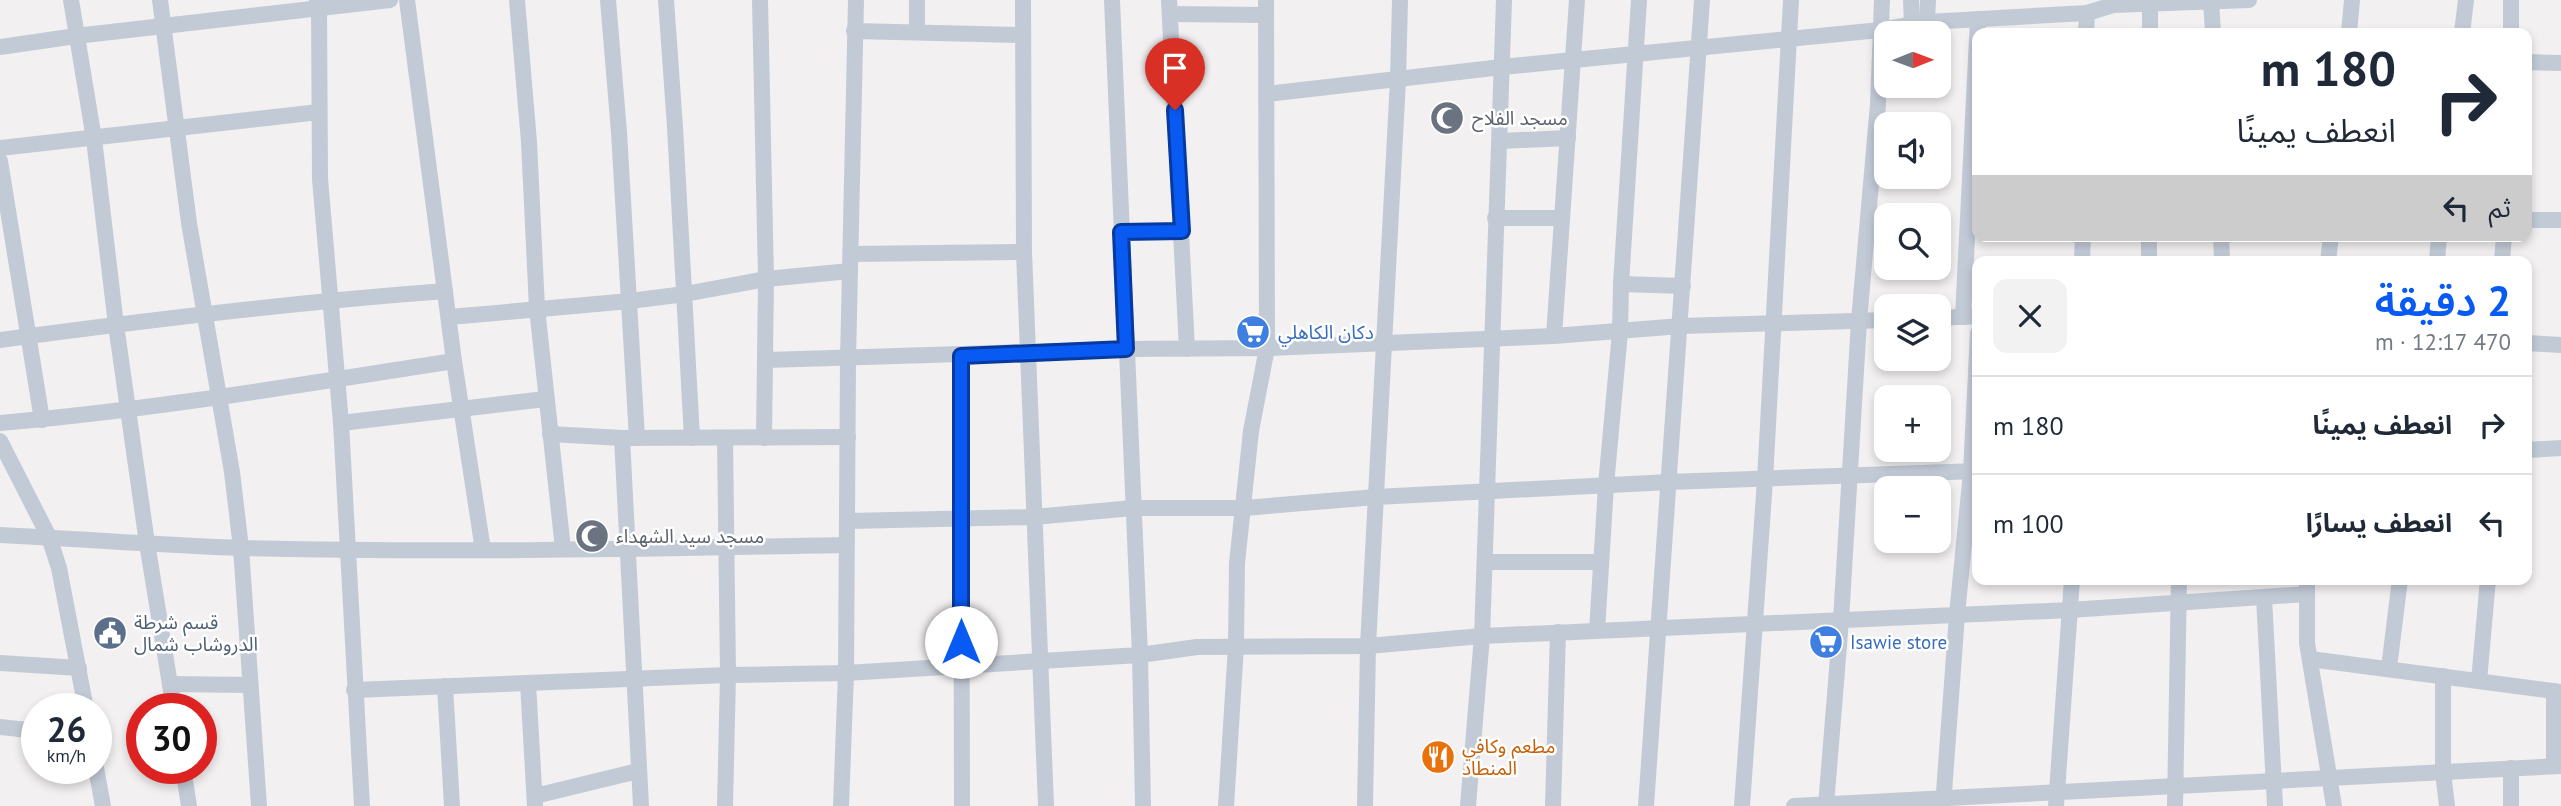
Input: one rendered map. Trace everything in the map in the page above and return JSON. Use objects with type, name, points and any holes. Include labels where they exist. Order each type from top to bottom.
[{"type":"street","points":[[71,0],[94,139],[116,325],[171,693]]},
{"type":"street","points":[[160,0],[190,223],[232,472],[241,548],[259,806]]},
{"type":"street","points":[[0,47],[164,27],[318,4],[390,0]]},
{"type":"street","points":[[407,0],[454,361],[483,550]]},
{"type":"street","points":[[517,0],[529,142],[537,309],[563,549]]},
{"type":"street","points":[[608,0],[630,301],[628,548],[641,806]]},
{"type":"street","points":[[666,0],[692,438]]},
{"type":"street","points":[[760,0],[766,279],[764,438]]},
{"type":"street","points":[[841,806],[846,673],[848,360],[856,0]]},
{"type":"street","points":[[917,0],[917,32]]},
{"type":"street","points":[[1023,0],[1021,36],[1024,252],[1046,806]]},
{"type":"street","points":[[1112,0],[1140,655],[1143,806]]},
{"type":"street","points":[[1365,806],[1368,646],[1400,0]]},
{"type":"street","points":[[1468,806],[1482,636],[1504,0]]},
{"type":"street","points":[[1555,336],[1577,0]]},
{"type":"street","points":[[1597,631],[1606,485],[1620,332],[1639,0]]},
{"type":"street","points":[[1646,806],[1702,0]]},
{"type":"street","points":[[1742,806],[1765,480],[1790,0]]},
{"type":"street","points":[[1881,21],[1882,0]]},
{"type":"street","points":[[1911,0],[1918,21]]},
{"type":"street","points":[[1920,21],[1928,0]]},
{"type":"street","points":[[2211,0],[2213,28]]},
{"type":"street","points":[[1948,21],[1978,19],[2024,7],[2087,13],[2113,5],[2150,2],[2249,0]]},
{"type":"street","points":[[2349,28],[2352,0]]},
{"type":"street","points":[[2463,28],[2466,0]]},
{"type":"street","points":[[2511,0],[2511,28]]},
{"type":"street","points":[[2150,2],[2150,28]]},
{"type":"street","points":[[318,4],[323,227],[341,423],[362,806]]},
{"type":"street","points":[[1187,349],[1170,7],[1266,8],[1267,348],[1251,431],[1237,563],[1236,646],[1226,806]]},
{"type":"street","points":[[2087,13],[2087,28]]},
{"type":"street","points":[[1978,19],[1978,28]]},
{"type":"street","points":[[1266,94],[1502,67],[1874,31]]},
{"type":"street","points":[[854,32],[1021,36]]},
{"type":"street","points":[[2532,62],[2561,63]]},
{"type":"street","points":[[1826,805],[1842,620],[1859,321],[1878,98]]},
{"type":"street","points":[[0,148],[319,112]]},
{"type":"street","points":[[1500,141],[1568,138]]},
{"type":"street","points":[[0,161],[43,420]]},
{"type":"street","points":[[1495,218],[1562,218]]},
{"type":"street","points":[[2532,220],[2561,220]]},
{"type":"street","points":[[1121,232],[1182,231]]},
{"type":"street","points":[[1951,317],[1970,316],[1972,242]]},
{"type":"street","points":[[851,254],[1024,252]]},
{"type":"street","points":[[450,317],[630,301],[766,279],[850,271]]},
{"type":"street","points":[[1621,284],[1683,286]]},
{"type":"street","points":[[0,340],[206,313],[445,291]]},
{"type":"street","points":[[766,360],[848,360],[1126,349],[1383,344],[1555,336],[1681,326],[1874,320]]},
{"type":"street","points":[[2532,343],[2561,345]]},
{"type":"street","points":[[961,356],[962,806]]},
{"type":"street","points":[[0,423],[43,420],[287,388],[454,361]]},
{"type":"street","points":[[341,423],[545,399]]},
{"type":"street","points":[[550,434],[629,438],[848,437]]},
{"type":"street","points":[[725,438],[728,675],[725,806]]},
{"type":"street","points":[[0,441],[49,537],[59,568],[83,693]]},
{"type":"street","points":[[2532,450],[2561,448]]},
{"type":"street","points":[[848,521],[1034,517],[1133,508],[1244,508],[1376,497],[1606,485],[1972,471]]},
{"type":"street","points":[[1944,802],[1957,615],[1972,488]]},
{"type":"street","points":[[0,535],[241,548],[348,550],[846,545]]},
{"type":"street","points":[[1485,562],[1601,562]]},
{"type":"street","points":[[2056,799],[2072,585]]},
{"type":"street","points":[[2175,806],[2179,585]]},
{"type":"street","points":[[2389,668],[2399,585]]},
{"type":"street","points":[[2479,681],[2487,585]]},
{"type":"street","points":[[354,690],[846,673],[1140,655],[1197,647],[1368,646],[1558,632],[2070,610],[2264,597],[2307,587],[2309,659],[2334,806]]},
{"type":"street","points":[[2264,597],[2275,806]]},
{"type":"street","points":[[1553,806],[1558,632]]},
{"type":"street","points":[[1794,806],[2056,799],[2176,785],[2557,766],[2557,692],[2309,659]]},
{"type":"street","points":[[0,663],[79,668]]},
{"type":"street","points":[[2443,676],[2443,772],[2447,806]]},
{"type":"street","points":[[528,682],[535,801],[638,771]]},
{"type":"street","points":[[170,684],[249,685]]},
{"type":"street","points":[[445,686],[452,806]]},
{"type":"street","points":[[0,727],[21,729]]},
{"type":"street","points":[[2511,768],[2511,806]]},
{"type":"street","points":[[99,784],[103,806]]},
{"type":"street","points":[[186,784],[189,806]]},
{"type":"place","name":"مسجد الفلاح","points":[[1447,118]]},
{"type":"place","name":"دكان الكاهلي","points":[[1253,332]]},
{"type":"place","name":"مسجد سيد الشهداء","points":[[592,536]]},
{"type":"place","name":"قسم شرطة الدروشاب شمال","points":[[110,633]]},
{"type":"place","name":"Isawie store","points":[[1826,642]]},
{"type":"place","name":"مطعم وكافي المنطاد","points":[[1438,757]]},
{"type":"route","points":[[961,642],[961,356],[1126,349],[1121,232],[1182,231],[1175,110]]}]
